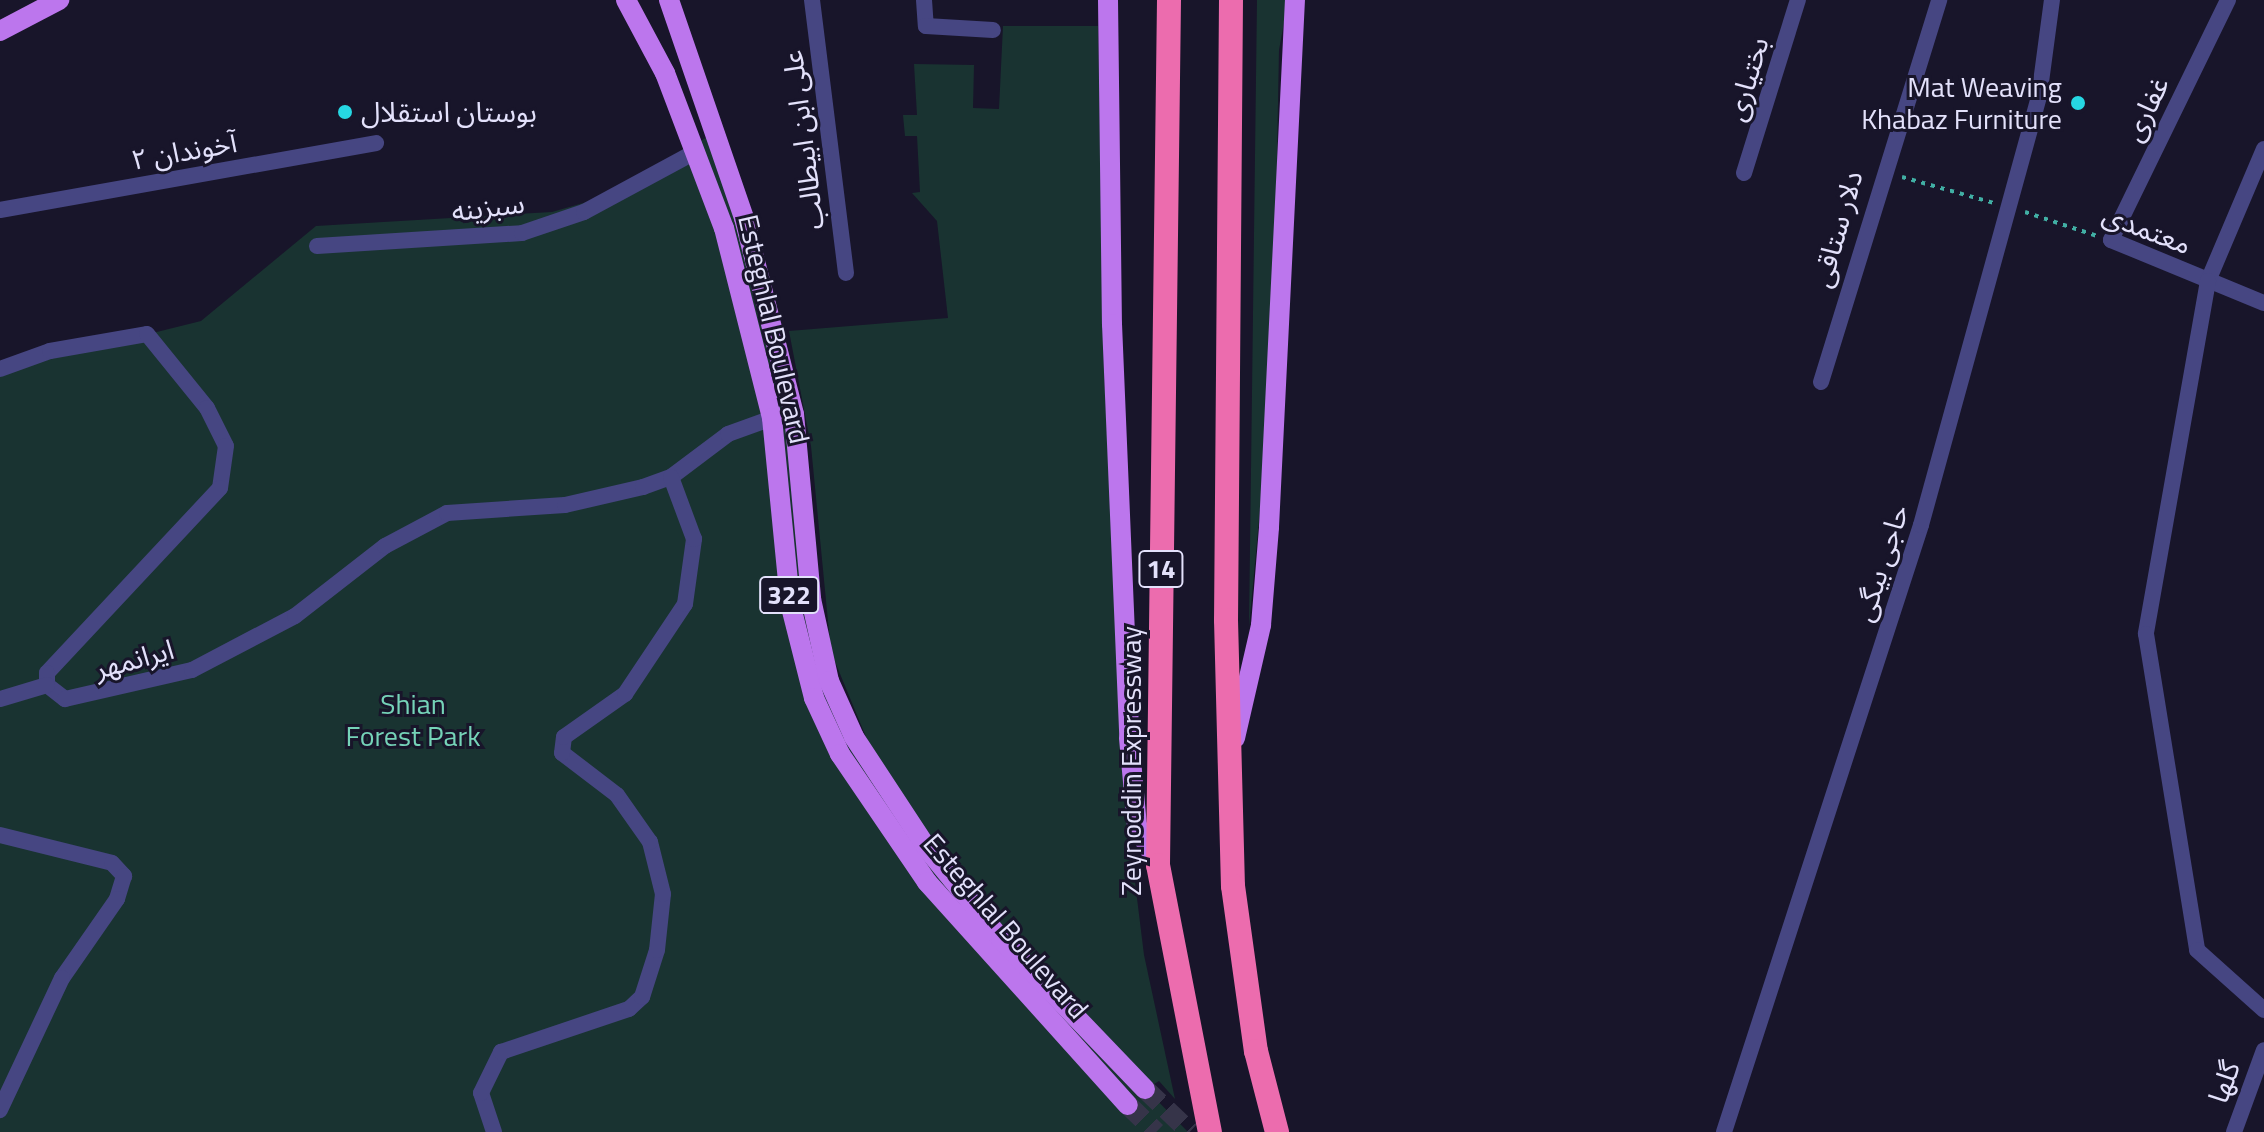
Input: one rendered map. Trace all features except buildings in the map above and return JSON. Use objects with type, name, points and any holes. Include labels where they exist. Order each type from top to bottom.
[{"type":"highway","name":"Zeynoddin Expressway","points":[[1169,0],[1158,865],[1210,1132]]},
{"type":"highway","name":"14","points":[[1231,0],[1226,620],[1233,746],[1233,886],[1256,1051],[1277,1132]]},
{"type":"main road","points":[[0,31],[59,0]]},
{"type":"main road","name":"Esteghlal Boulevard","points":[[626,0],[697,151],[772,418],[798,643],[840,754],[927,882],[1128,1105]]},
{"type":"main road","name":"Esteghlal Boulevard","points":[[669,0],[744,218],[794,414],[811,599],[835,695],[854,737],[929,851],[1001,939],[1145,1089]]},
{"type":"main road","points":[[1108,0],[1129,738],[1137,826],[1158,865]]},
{"type":"main road","points":[[1233,746],[1261,625],[1269,527],[1295,0]]},
{"type":"street","name":"علی ابن ابیطالب","points":[[812,0],[846,273]]},
{"type":"street","points":[[924,0],[926,26],[993,30]]},
{"type":"street","name":"بختیاری","points":[[1744,173],[1798,0]]},
{"type":"street","name":"دلار ستاقی","points":[[1821,382],[1880,171],[1939,0]]},
{"type":"street","name":"حاجی بیگی","points":[[1724,1132],[1921,525],[2039,97],[2052,0]]},
{"type":"street","name":"غفاری","points":[[2111,240],[2228,0]]},
{"type":"street","name":"آخوندان ۲","points":[[0,210],[376,143]]},
{"type":"street","points":[[2264,149],[2208,281],[2146,634],[2197,950],[2264,1010]]},
{"type":"street","name":"سبزینه","points":[[317,246],[522,233],[584,212],[697,151]]},
{"type":"street","name":"معتمدی","points":[[2111,240],[2264,303]]},
{"type":"street","name":"ایرانمهر","points":[[0,369],[50,351],[147,334],[207,408],[226,446],[220,488],[47,673],[47,685],[55,698],[85,699],[192,670],[295,616],[385,546],[447,513],[602,499],[671,477],[728,434],[772,418]]},
{"type":"street","points":[[494,1132],[481,1093],[501,1052],[629,1009],[642,997],[657,950],[663,894],[650,842],[617,795],[562,753],[564,737],[625,694],[685,604],[694,539],[671,477]]},
{"type":"street","points":[[0,699],[47,685]]},
{"type":"street","points":[[0,835],[112,863],[124,876],[117,899],[48,1004],[0,1110]]},
{"type":"street","name":"گلها","points":[[2237,1131],[2264,1050]]},
{"type":"path","points":[[1880,171],[2009,207]]},
{"type":"path","name":"معتمدی","points":[[2009,207],[2111,240]]},
{"type":"green space","points":[[1257,0],[1288,0],[1279,50],[1273,370],[1249,627]]},
{"type":"green space","name":"Shian Forest Park","points":[[1003,26],[1098,26],[1104,372],[1125,801],[1144,955],[1175,1099],[1159,1081],[1146,1089],[1188,1132],[0,1132],[0,371],[201,321],[316,226],[552,212],[604,197],[716,132],[794,437],[807,600],[848,711],[871,749],[831,652],[811,446],[789,331],[948,318],[937,221],[912,193],[920,192],[917,136],[905,136],[903,115],[917,115],[914,64],[974,65],[973,108],[999,109]]},
{"type":"tunnel","points":[[1145,1089],[1190,1132]]},
{"type":"tunnel","points":[[1128,1105],[1156,1132]]},
{"type":"place","name":"Mat Weaving Khabaz Furniture","points":[[2078,103]]},
{"type":"place","name":"بوستان استقلال","points":[[345,112]]}]
